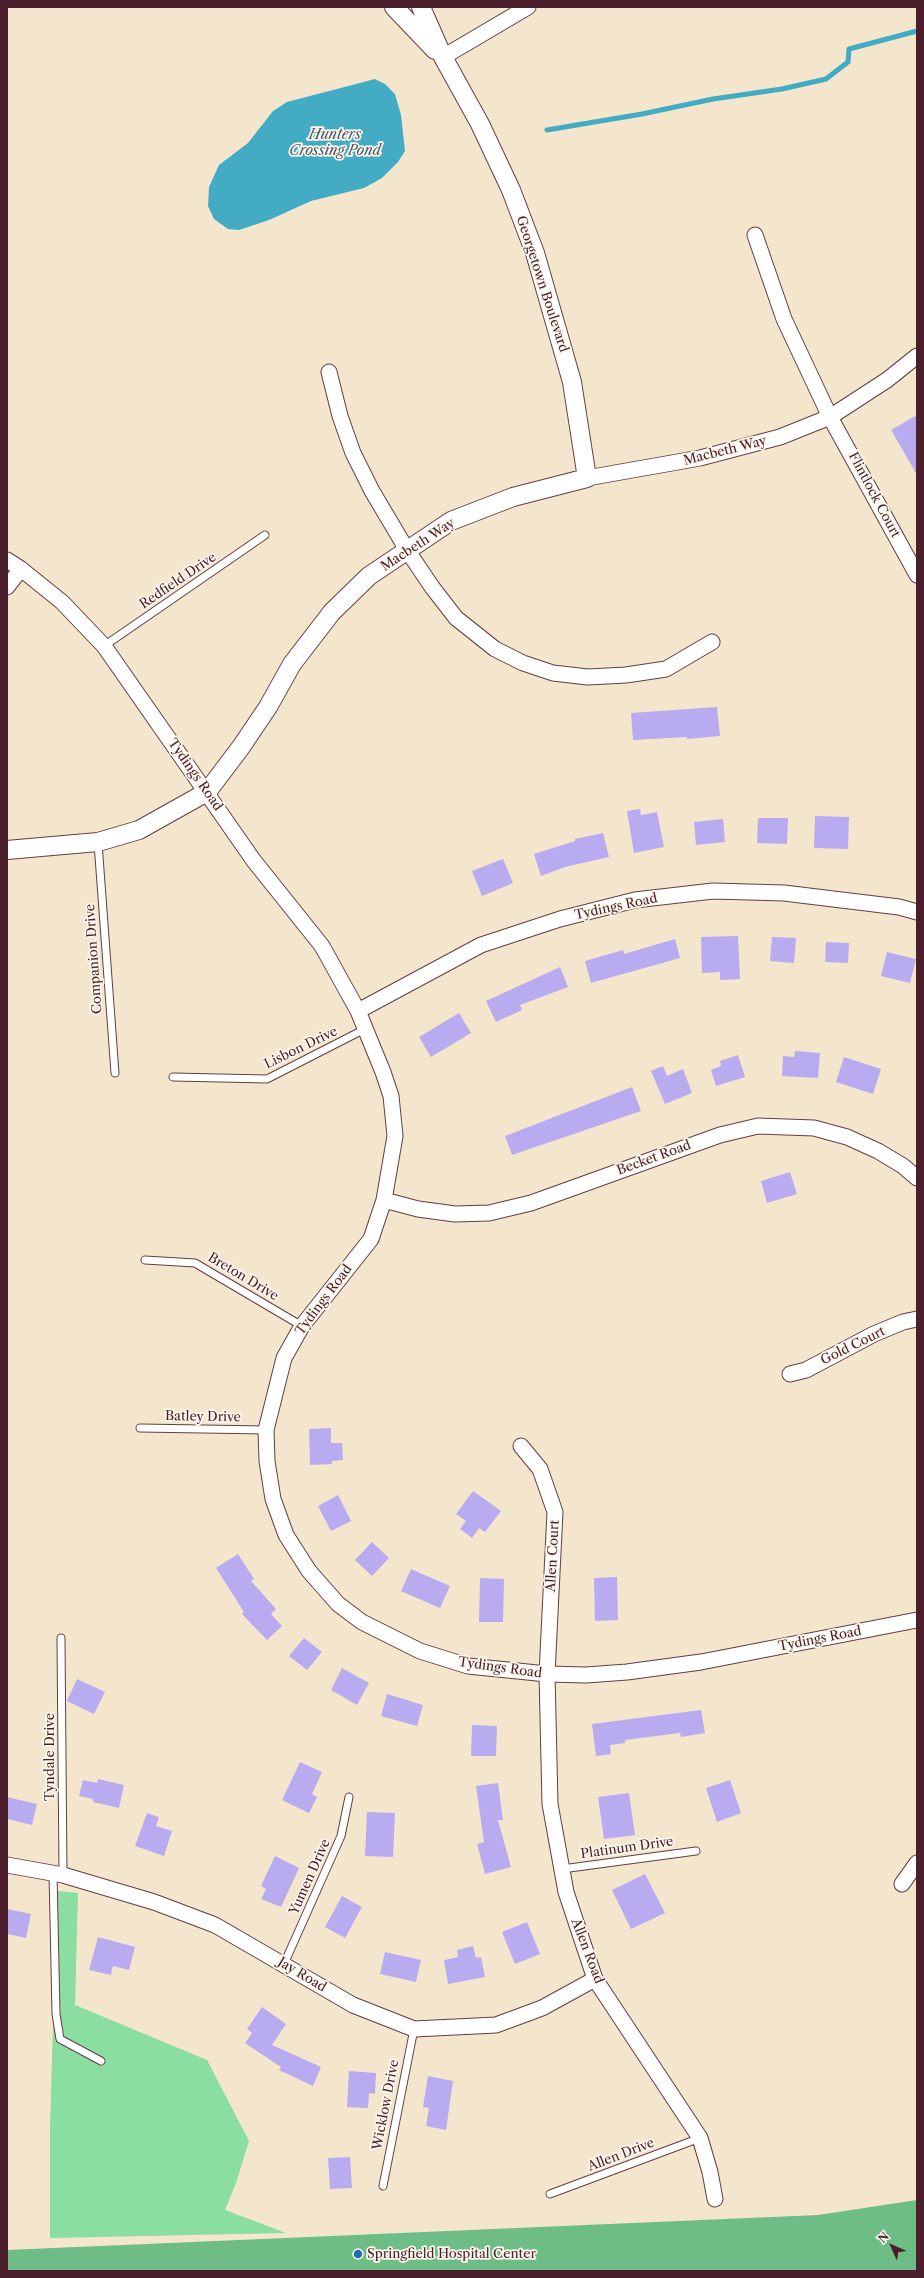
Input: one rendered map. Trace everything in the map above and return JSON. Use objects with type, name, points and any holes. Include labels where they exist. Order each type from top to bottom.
[{"type":"street","name":"Georgetown Boulevard","points":[[394,7],[443,57]]},
{"type":"street","name":"Georgetown Boulevard","points":[[421,7],[443,57],[480,124],[510,190],[535,253],[572,382],[587,478]]},
{"type":"street","points":[[443,57],[528,7]]},
{"type":"street","name":"Flintlock Court","points":[[755,235],[784,319],[830,417],[917,575]]},
{"type":"street","name":"Macbeth Way","points":[[7,850],[98,842],[139,830],[207,792],[241,747],[268,706],[292,664],[332,612],[369,576],[451,521],[513,497],[587,478],[700,458],[780,437],[830,417],[887,380],[917,356]]},
{"type":"street","points":[[329,372],[340,416],[354,453],[372,491],[407,550],[432,587],[456,618],[474,633],[502,652],[523,663],[552,673],[588,677],[626,675],[666,669],[712,642]]},
{"type":"street","name":"Tydings Road","points":[[7,560],[21,569],[62,602],[104,646],[254,861],[322,946],[358,1011],[384,1072],[394,1110],[395,1136],[384,1200],[371,1238],[302,1326],[284,1358],[266,1430],[267,1461],[273,1499],[286,1535],[309,1571],[338,1604],[362,1622],[420,1651],[468,1666],[547,1674],[586,1675],[627,1672],[701,1662],[917,1620]]},
{"type":"street","points":[[7,587],[21,569]]},
{"type":"street","name":"Tydings Road","points":[[358,1011],[481,945],[560,919],[635,900],[713,891],[784,893],[899,907],[917,912]]},
{"type":"street","name":"Becket Road","points":[[384,1200],[418,1210],[455,1214],[489,1213],[531,1203],[720,1135],[758,1126],[814,1128],[847,1137],[878,1151],[903,1166],[917,1178]]},
{"type":"street","name":"Gold Court","points":[[790,1374],[806,1370],[880,1332],[903,1322],[917,1319]]},
{"type":"street","name":"Allen Court","points":[[521,1446],[540,1468],[555,1512],[547,1674]]},
{"type":"street","name":"Allen Road","points":[[547,1674],[550,1804],[566,1892],[595,1979],[700,2138],[710,2172],[715,2199]]},
{"type":"street","points":[[902,1884],[917,1863]]},
{"type":"street","name":"Jay Road","points":[[7,1865],[58,1874],[154,1902],[214,1925],[353,2005],[414,2029],[496,2024],[542,2008],[595,1979]]},
{"type":"lane","name":"Redfield Drive","points":[[104,646],[265,536]]},
{"type":"lane","name":"Companion Drive","points":[[98,842],[115,1073]]},
{"type":"lane","name":"Lisbon Drive","points":[[173,1077],[267,1079],[365,1029]]},
{"type":"lane","name":"Breton Drive","points":[[145,1260],[196,1263],[302,1326]]},
{"type":"lane","name":"Batley Drive","points":[[140,1428],[266,1430]]},
{"type":"lane","name":"Tyndale Drive","points":[[61,1638],[56,2014],[60,2039],[101,2061]]},
{"type":"lane","name":"Yumen Drive","points":[[284,1964],[341,1836],[349,1797]]},
{"type":"lane","name":"Platinum Drive","points":[[562,1870],[696,1851]]},
{"type":"lane","name":"Wicklow Drive","points":[[383,2186],[414,2029]]},
{"type":"lane","name":"Allen Drive","points":[[550,2194],[700,2138]]},
{"type":"green space","points":[[58,1891],[78,1893],[75,2005],[207,2060],[249,2141],[236,2183],[225,2210],[286,2233],[50,2238],[50,2128],[54,1990],[52,1915]]},
{"type":"green space","name":"Springfield Hospital Center","points":[[917,2200],[917,2271],[7,2271],[7,2250],[818,2215]]},
{"type":"water","name":"Hunters Crossing Pond","points":[[375,79],[385,84],[395,94],[401,115],[405,151],[398,162],[382,178],[364,188],[311,201],[269,220],[239,230],[228,229],[214,219],[208,206],[209,187],[219,165],[248,143],[273,111],[287,102]]},
{"type":"building","points":[[917,415],[917,475],[891,430]]},
{"type":"building","points":[[717,707],[720,736],[687,739],[687,737],[633,740],[631,713]]},
{"type":"building","points":[[640,809],[641,815],[657,812],[664,847],[634,853],[627,811]]},
{"type":"building","points":[[815,816],[849,817],[848,849],[814,848]]},
{"type":"building","points":[[758,818],[788,818],[787,844],[757,843]]},
{"type":"building","points":[[723,819],[725,842],[696,845],[694,822]]},
{"type":"building","points":[[603,833],[609,857],[565,867],[541,876],[534,854],[575,841],[575,839]]},
{"type":"building","points":[[503,859],[513,883],[482,896],[472,871]]},
{"type":"building","points":[[738,936],[740,979],[720,980],[720,972],[702,973],[701,937]]},
{"type":"building","points":[[772,937],[796,938],[794,963],[770,961]]},
{"type":"building","points":[[675,939],[680,958],[591,983],[585,961],[623,950],[624,954]]},
{"type":"building","points":[[826,942],[849,943],[848,963],[825,962]]},
{"type":"building","points":[[887,952],[916,959],[910,983],[881,976]]},
{"type":"building","points":[[560,967],[568,987],[520,1005],[522,1010],[496,1022],[486,1001]]},
{"type":"building","points":[[459,1013],[471,1033],[431,1057],[419,1037]]},
{"type":"building","points":[[795,1051],[820,1053],[818,1078],[782,1076],[783,1056],[794,1057]]},
{"type":"building","points":[[738,1055],[745,1077],[716,1086],[711,1070],[721,1066],[720,1061]]},
{"type":"building","points":[[844,1057],[881,1069],[873,1094],[836,1082]]},
{"type":"building","points":[[663,1066],[667,1076],[683,1069],[692,1093],[665,1104],[651,1071]]},
{"type":"building","points":[[632,1087],[641,1111],[512,1155],[505,1136]]},
{"type":"building","points":[[790,1172],[797,1194],[767,1203],[761,1181]]},
{"type":"building","points":[[331,1428],[331,1443],[342,1443],[343,1460],[332,1461],[332,1464],[310,1465],[309,1429]]},
{"type":"building","points":[[473,1491],[501,1511],[485,1532],[479,1528],[472,1538],[460,1529],[466,1521],[456,1514]]},
{"type":"building","points":[[338,1495],[351,1521],[331,1531],[318,1506]]},
{"type":"building","points":[[372,1542],[389,1558],[372,1576],[355,1560]]},
{"type":"building","points":[[238,1554],[254,1579],[251,1581],[276,1609],[271,1614],[282,1626],[267,1640],[242,1614],[244,1612],[216,1568]]},
{"type":"building","points":[[411,1569],[450,1586],[440,1608],[401,1591]]},
{"type":"building","points":[[617,1577],[618,1620],[595,1621],[594,1578]]},
{"type":"building","points":[[480,1578],[504,1579],[503,1622],[479,1622]]},
{"type":"building","points":[[304,1638],[322,1652],[307,1670],[289,1656]]},
{"type":"building","points":[[342,1668],[369,1683],[357,1705],[331,1690]]},
{"type":"building","points":[[77,1679],[105,1692],[94,1714],[67,1701]]},
{"type":"building","points":[[387,1694],[423,1705],[417,1726],[381,1716]]},
{"type":"building","points":[[701,1710],[705,1733],[681,1737],[680,1733],[625,1740],[625,1743],[610,1745],[611,1754],[596,1756],[592,1724]]},
{"type":"building","points":[[472,1725],[497,1726],[496,1756],[471,1756]]},
{"type":"building","points":[[300,1762],[322,1772],[312,1794],[317,1797],[309,1813],[282,1800]]},
{"type":"building","points":[[98,1779],[124,1785],[119,1808],[93,1802],[93,1799],[79,1796],[83,1780],[97,1783]]},
{"type":"building","points":[[730,1780],[741,1813],[717,1822],[706,1788]]},
{"type":"building","points":[[498,1783],[503,1820],[498,1820],[511,1867],[485,1874],[477,1844],[484,1842],[476,1786]]},
{"type":"building","points":[[629,1793],[635,1835],[604,1839],[598,1797]]},
{"type":"building","points":[[7,1797],[37,1804],[32,1825],[7,1819]]},
{"type":"building","points":[[367,1812],[395,1813],[393,1857],[365,1856]]},
{"type":"building","points":[[147,1813],[159,1817],[156,1826],[172,1831],[164,1856],[135,1846]]},
{"type":"building","points":[[275,1856],[299,1868],[281,1907],[261,1899],[266,1889],[261,1886]]},
{"type":"building","points":[[645,1874],[665,1913],[631,1929],[612,1890]]},
{"type":"building","points":[[342,1896],[362,1907],[345,1938],[325,1927]]},
{"type":"building","points":[[7,1909],[31,1914],[26,1938],[7,1934]]},
{"type":"building","points":[[527,1922],[540,1954],[515,1964],[502,1932]]},
{"type":"building","points":[[98,1937],[135,1947],[129,1970],[113,1966],[111,1975],[89,1970]]},
{"type":"building","points":[[473,1946],[476,1958],[481,1957],[485,1977],[448,1984],[444,1960],[458,1957],[457,1950]]},
{"type":"building","points":[[385,1952],[421,1960],[416,1982],[380,1974]]},
{"type":"building","points":[[262,2007],[286,2024],[272,2045],[321,2067],[313,2086],[279,2070],[281,2067],[245,2043],[252,2033],[247,2029]]},
{"type":"building","points":[[349,2071],[376,2073],[375,2094],[369,2093],[368,2108],[347,2107]]},
{"type":"building","points":[[428,2076],[453,2081],[446,2130],[426,2126],[429,2108],[423,2107]]},
{"type":"building","points":[[350,2157],[352,2188],[330,2189],[328,2158]]},
{"type":"waterway","points":[[547,130],[642,114],[713,99],[782,89],[826,79],[848,62],[849,49],[917,31]]},
{"type":"place","name":"Springfield Hospital Center","points":[[358,2254]]}]
